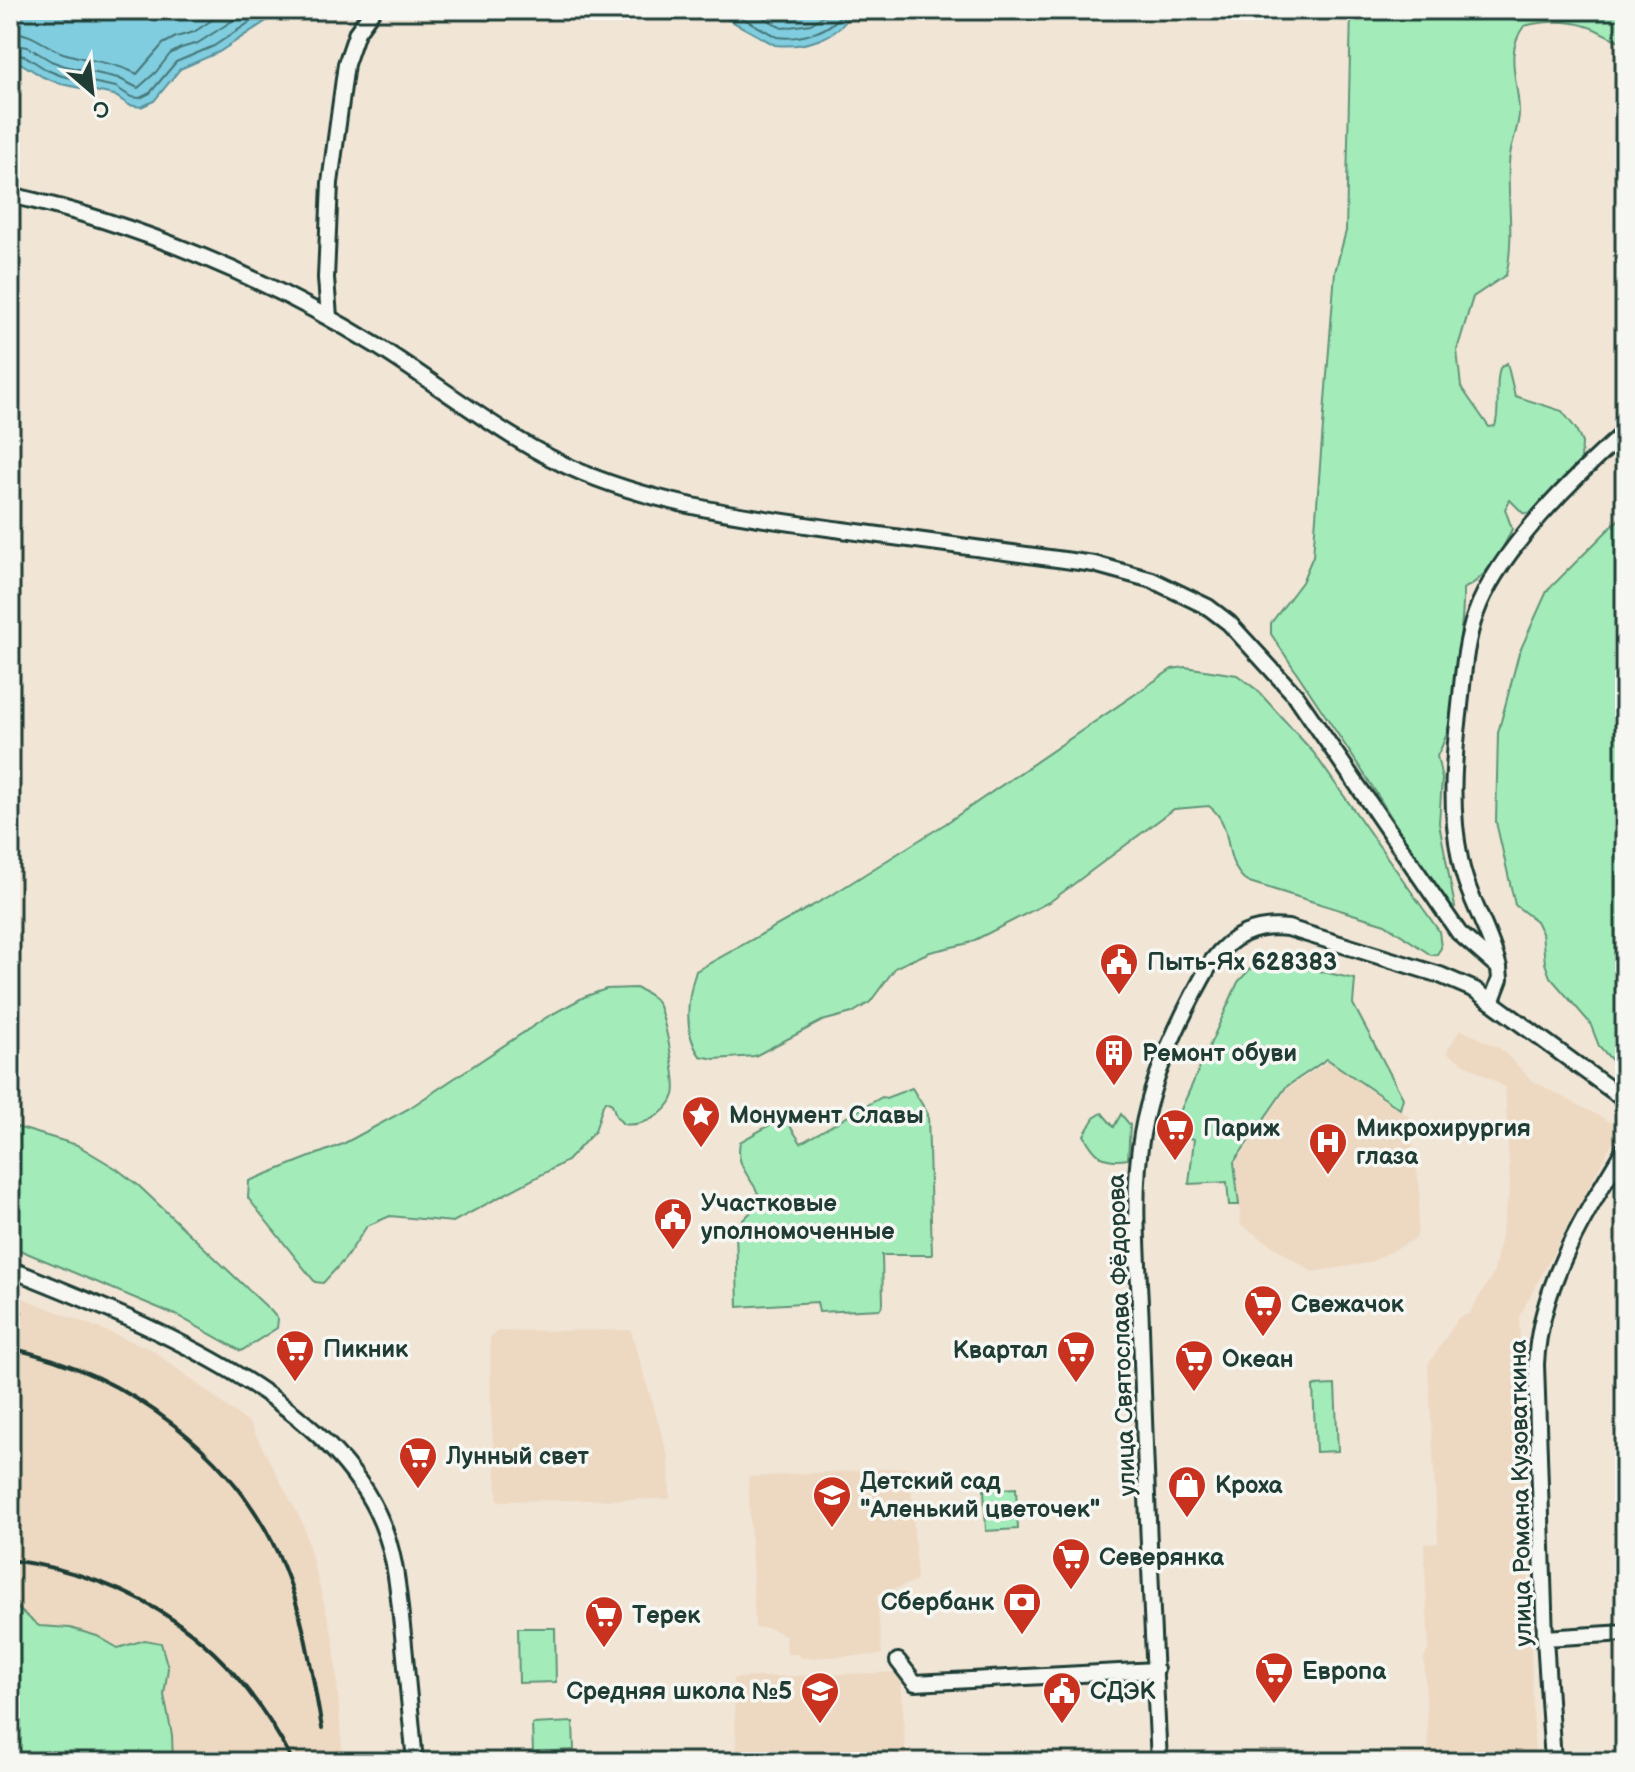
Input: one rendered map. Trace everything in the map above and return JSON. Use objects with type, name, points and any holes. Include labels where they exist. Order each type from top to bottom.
[{"type":"street","points":[[329,317],[326,278],[330,183],[346,64],[357,32],[373,10]]},
{"type":"street","points":[[10,195],[73,209],[175,245],[329,317],[510,434],[581,472],[643,495],[752,518],[1094,564],[1152,580],[1208,607],[1246,639],[1296,696],[1459,933],[1499,968]]},
{"type":"street","points":[[1492,1000],[1500,979],[1499,968],[1468,889],[1453,822],[1453,761],[1468,641],[1476,613],[1492,579],[1513,550],[1556,501],[1625,432]]},
{"type":"street","name":"улица Святослава Фёдорова","points":[[1159,1762],[1142,1357],[1137,1204],[1139,1158],[1142,1133],[1161,1068],[1203,977],[1223,947],[1237,935],[1255,928],[1273,926],[1440,975],[1492,1000],[1625,1100]]},
{"type":"street","name":"улица Романа Кузоваткина","points":[[1553,1762],[1545,1638],[1536,1364],[1538,1331],[1559,1267],[1625,1148]]},
{"type":"street","points":[[10,1269],[120,1313],[203,1354],[272,1399],[304,1424],[349,1467],[375,1507],[387,1535],[395,1569],[415,1762]]},
{"type":"street","points":[[1545,1638],[1625,1633]]},
{"type":"street","points":[[898,1661],[915,1683],[1156,1670]]},
{"type":"shaded area","points":[[1460,1029],[1501,1049],[1533,1081],[1614,1124],[1615,1138],[1519,1317],[1535,1762],[1429,1762],[1424,1658],[1429,1649],[1424,1544],[1438,1543],[1428,1365],[1459,1317],[1469,1314],[1494,1272],[1510,1187],[1505,1087],[1446,1053]]},
{"type":"shaded area","name":"Микрохирургия глаза","points":[[1328,1061],[1408,1114],[1420,1189],[1417,1238],[1369,1263],[1312,1272],[1241,1225],[1236,1162],[1287,1089]]},
{"type":"shaded area","points":[[10,1293],[151,1349],[250,1424],[303,1524],[334,1641],[343,1762],[10,1762]]},
{"type":"shaded area","points":[[631,1330],[669,1459],[670,1499],[498,1501],[491,1416],[490,1337],[498,1331]]},
{"type":"shaded area","name":"Детский сад \"Аленький цветочек\"","points":[[910,1467],[917,1581],[877,1595],[882,1655],[802,1658],[798,1654],[787,1654],[785,1635],[768,1628],[755,1628],[748,1477]]},
{"type":"shaded area","name":"Средняя школа №5","points":[[901,1672],[906,1762],[737,1762],[733,1678]]},
{"type":"green space","points":[[1351,10],[1625,10],[1625,42],[1581,25],[1549,22],[1524,26],[1515,46],[1513,57],[1519,117],[1509,157],[1509,261],[1506,275],[1473,297],[1457,350],[1461,387],[1489,427],[1495,426],[1498,375],[1500,368],[1507,363],[1515,396],[1562,411],[1576,429],[1582,443],[1581,460],[1530,514],[1523,513],[1510,500],[1505,509],[1512,529],[1508,537],[1485,572],[1463,589],[1453,706],[1437,756],[1442,779],[1439,823],[1455,907],[1448,909],[1367,778],[1271,634],[1271,623],[1302,582],[1313,556],[1335,272],[1346,231]]},
{"type":"green space","points":[[1625,513],[1625,1075],[1599,1046],[1590,1023],[1550,977],[1545,963],[1542,933],[1536,921],[1515,905],[1496,822],[1498,733],[1519,653],[1547,591]]},
{"type":"green space","points":[[1185,667],[1237,675],[1257,690],[1313,752],[1439,931],[1441,948],[1437,954],[1431,955],[1385,924],[1246,881],[1233,862],[1223,823],[1209,806],[1174,809],[1051,901],[969,943],[930,952],[896,967],[870,1002],[852,1013],[822,1021],[755,1056],[715,1059],[700,1056],[691,1036],[688,1015],[696,971],[835,893],[945,824],[1172,669]]},
{"type":"green space","points":[[1269,960],[1355,979],[1353,1004],[1403,1098],[1400,1109],[1327,1059],[1286,1087],[1234,1162],[1239,1205],[1229,1205],[1227,1182],[1189,1184],[1194,1139],[1170,1134],[1238,982],[1250,969]]},
{"type":"green space","points":[[636,988],[657,1002],[672,1063],[674,1095],[666,1108],[653,1118],[623,1124],[612,1104],[606,1101],[595,1131],[567,1161],[453,1222],[390,1216],[367,1226],[345,1259],[323,1283],[315,1282],[248,1198],[249,1181],[343,1144],[408,1109],[547,1017],[606,989]]},
{"type":"green space","points":[[912,1088],[928,1114],[932,1255],[882,1255],[883,1304],[880,1309],[819,1312],[817,1302],[738,1307],[736,1227],[761,1202],[740,1161],[740,1142],[784,1117],[801,1143],[882,1097]]},
{"type":"green space","points":[[1102,1113],[1114,1127],[1121,1114],[1130,1125],[1128,1159],[1106,1159],[1096,1153],[1084,1135],[1094,1118]]},
{"type":"green space","points":[[10,1125],[77,1145],[117,1169],[139,1186],[271,1311],[278,1319],[277,1328],[241,1351],[178,1316],[10,1246]]},
{"type":"green space","points":[[1335,1385],[1338,1451],[1316,1452],[1313,1386]]},
{"type":"green space","points":[[1016,1488],[1018,1529],[986,1531],[984,1490]]},
{"type":"green space","points":[[10,1606],[16,1607],[39,1626],[70,1628],[97,1636],[118,1648],[145,1640],[161,1643],[168,1668],[164,1695],[172,1735],[173,1762],[10,1762]]},
{"type":"green space","points":[[518,1628],[555,1628],[556,1682],[519,1683]]},
{"type":"green space","points":[[573,1722],[574,1750],[533,1752],[532,1724]]},
{"type":"water","points":[[10,10],[283,10],[219,52],[180,69],[154,101],[141,107],[129,105],[114,95],[61,84],[10,61]]},
{"type":"water","points":[[711,10],[852,10],[847,20],[830,35],[808,43],[786,46],[775,45]]},
{"type":"railway","points":[[10,1309],[21,1312]]},
{"type":"railway","points":[[10,1348],[54,1360],[96,1377],[136,1399],[174,1425],[208,1455],[239,1489],[264,1527],[291,1587],[307,1647],[322,1728]]},
{"type":"railway","points":[[10,1560],[58,1569],[101,1583],[142,1601],[178,1624],[212,1651],[242,1683],[269,1720],[293,1762]]},
{"type":"place","name":"Пыть-Ях 628383","points":[[1119,996]]},
{"type":"place","name":"Ремонт обуви","points":[[1114,1087]]},
{"type":"place","name":"Монумент Славы","points":[[701,1149]]},
{"type":"place","name":"Париж","points":[[1175,1162]]},
{"type":"place","name":"Микрохирургия глаза","points":[[1328,1176]]},
{"type":"place","name":"Участковые уполномоченные","points":[[673,1251]]},
{"type":"place","name":"Свежачок","points":[[1263,1338]]},
{"type":"place","name":"Пикник","points":[[295,1383]]},
{"type":"place","name":"Квартал","points":[[1076,1384]]},
{"type":"place","name":"Океан","points":[[1194,1393]]},
{"type":"place","name":"Лунный свет","points":[[418,1490]]},
{"type":"place","name":"Кроха","points":[[1187,1519]]},
{"type":"place","name":"Детский сад \"Аленький цветочек\"","points":[[832,1529]]},
{"type":"place","name":"Северянка","points":[[1071,1591]]},
{"type":"place","name":"Сбербанк","points":[[1022,1636]]},
{"type":"place","name":"Терек","points":[[604,1649]]},
{"type":"place","name":"Европа","points":[[1274,1705]]},
{"type":"place","name":"Средняя школа №5","points":[[820,1725]]},
{"type":"place","name":"СДЭК","points":[[1062,1725]]}]
